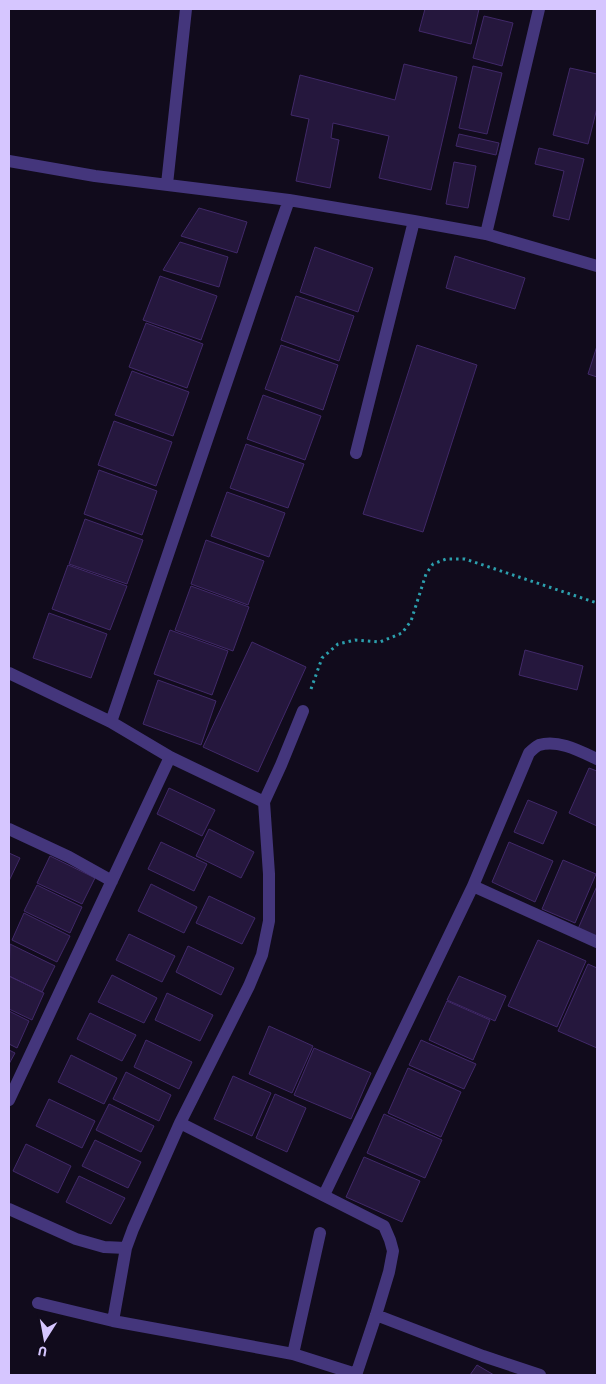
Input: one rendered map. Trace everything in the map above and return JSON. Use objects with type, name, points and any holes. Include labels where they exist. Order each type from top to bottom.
[{"type":"street","points":[[167,184],[186,9]]},
{"type":"street","points":[[486,234],[539,9]]},
{"type":"street","points":[[9,161],[95,176],[290,200],[414,221],[486,234],[597,266]]},
{"type":"street","points":[[111,722],[290,200]]},
{"type":"street","points":[[356,453],[414,221]]},
{"type":"street","points":[[9,673],[111,722],[170,757],[264,802]]},
{"type":"street","points":[[113,1321],[126,1248],[133,1228],[180,1123],[249,986],[262,955],[269,921],[264,802],[282,765],[303,711]]},
{"type":"street","points":[[324,1196],[472,886],[529,753],[538,746],[551,744],[571,747],[597,758]]},
{"type":"street","points":[[9,1100],[170,757]]},
{"type":"street","points":[[9,829],[68,857],[112,881]]},
{"type":"street","points":[[472,886],[597,942]]},
{"type":"street","points":[[38,1303],[113,1321],[293,1354],[356,1374],[389,1272],[393,1251],[384,1226],[180,1123]]},
{"type":"street","points":[[9,1209],[76,1239],[104,1247],[126,1248]]},
{"type":"street","points":[[293,1354],[320,1233]]},
{"type":"street","points":[[376,1315],[483,1356],[540,1375]]},
{"type":"path","points":[[303,711],[322,658],[338,644],[355,640],[380,642],[402,633],[411,621],[426,574],[433,564],[446,559],[465,559],[597,603]]},
{"type":"building","points":[[425,9],[479,9],[471,44],[419,31]]},
{"type":"building","points":[[484,16],[513,23],[502,66],[473,58]]},
{"type":"building","points":[[404,64],[457,77],[431,190],[379,178],[389,136],[333,123],[331,138],[339,140],[330,188],[296,181],[309,119],[291,115],[300,75],[395,100]]},
{"type":"building","points":[[473,66],[502,73],[487,134],[459,128]]},
{"type":"building","points":[[570,68],[597,74],[597,108],[588,144],[553,135]]},
{"type":"building","points":[[459,134],[499,143],[496,155],[456,146]]},
{"type":"building","points":[[539,148],[584,159],[569,220],[553,216],[564,171],[535,164]]},
{"type":"building","points":[[454,162],[476,166],[468,208],[446,204]]},
{"type":"building","points":[[199,208],[247,222],[237,253],[181,236]]},
{"type":"building","points":[[180,242],[228,257],[219,287],[163,270]]},
{"type":"building","points":[[315,247],[373,268],[358,312],[300,292]]},
{"type":"building","points":[[455,256],[525,278],[515,309],[446,288]]},
{"type":"building","points":[[160,276],[217,296],[201,340],[143,320]]},
{"type":"building","points":[[296,296],[354,316],[339,361],[281,340]]},
{"type":"building","points":[[146,323],[203,344],[187,388],[129,367]]},
{"type":"building","points":[[281,345],[338,365],[323,410],[265,389]]},
{"type":"building","points":[[417,345],[477,365],[423,532],[363,514]]},
{"type":"building","points":[[597,346],[597,377],[588,374]]},
{"type":"building","points":[[132,371],[189,392],[173,436],[115,415]]},
{"type":"building","points":[[263,395],[321,416],[305,460],[247,439]]},
{"type":"building","points":[[114,421],[172,442],[156,486],[98,465]]},
{"type":"building","points":[[246,444],[304,464],[288,508],[230,488]]},
{"type":"building","points":[[99,470],[157,491],[142,535],[84,514]]},
{"type":"building","points":[[227,492],[285,513],[269,557],[211,536]]},
{"type":"building","points":[[85,519],[143,540],[127,584],[69,564]]},
{"type":"building","points":[[206,540],[264,561],[248,605],[191,584]]},
{"type":"building","points":[[68,565],[127,586],[110,630],[52,609]]},
{"type":"building","points":[[191,586],[249,607],[233,651],[175,630]]},
{"type":"building","points":[[49,613],[107,634],[91,678],[33,658]]},
{"type":"building","points":[[170,630],[228,651],[212,695],[154,674]]},
{"type":"building","points":[[252,642],[306,667],[258,772],[203,747]]},
{"type":"building","points":[[525,650],[583,666],[577,690],[519,675]]},
{"type":"building","points":[[158,680],[216,701],[201,745],[143,724]]},
{"type":"building","points":[[589,768],[597,771],[597,826],[569,813]]},
{"type":"building","points":[[169,788],[215,810],[202,836],[157,814]]},
{"type":"building","points":[[528,800],[557,812],[543,844],[514,832]]},
{"type":"building","points":[[209,829],[254,852],[241,878],[196,856]]},
{"type":"building","points":[[161,842],[207,864],[194,891],[148,869]]},
{"type":"building","points":[[509,842],[553,861],[535,902],[492,882]]},
{"type":"building","points":[[9,853],[20,858],[9,881]]},
{"type":"building","points":[[50,856],[95,878],[82,904],[37,883]]},
{"type":"building","points":[[563,860],[596,874],[575,923],[542,909]]},
{"type":"building","points":[[151,884],[197,907],[184,933],[138,911]]},
{"type":"building","points":[[37,885],[82,907],[70,933],[24,911]]},
{"type":"building","points":[[597,886],[597,940],[577,931]]},
{"type":"building","points":[[209,896],[255,918],[242,944],[196,923]]},
{"type":"building","points":[[24,913],[70,936],[57,962],[12,940]]},
{"type":"building","points":[[129,934],[175,956],[162,982],[116,960]]},
{"type":"building","points":[[538,940],[586,961],[557,1027],[508,1006]]},
{"type":"building","points":[[10,944],[55,966],[42,992],[9,976]]},
{"type":"building","points":[[188,946],[234,968],[221,995],[176,972]]},
{"type":"building","points":[[588,964],[597,968],[597,1048],[558,1031]]},
{"type":"building","points":[[112,975],[157,998],[144,1023],[98,1002]]},
{"type":"building","points":[[9,976],[44,993],[32,1020],[9,1009]]},
{"type":"building","points":[[459,976],[506,996],[495,1021],[447,1000]]},
{"type":"building","points":[[167,993],[213,1015],[200,1041],[155,1020]]},
{"type":"building","points":[[447,1001],[490,1020],[473,1060],[429,1040]]},
{"type":"building","points":[[9,1011],[29,1021],[17,1048],[9,1044]]},
{"type":"building","points":[[90,1013],[136,1035],[122,1061],[77,1039]]},
{"type":"building","points":[[269,1026],[313,1046],[292,1093],[249,1074]]},
{"type":"building","points":[[146,1040],[192,1062],[179,1089],[134,1067]]},
{"type":"building","points":[[421,1040],[476,1064],[464,1089],[409,1065]]},
{"type":"building","points":[[314,1048],[371,1073],[351,1119],[294,1095]]},
{"type":"building","points":[[9,1050],[15,1053],[9,1064]]},
{"type":"building","points":[[71,1055],[117,1078],[104,1104],[58,1082]]},
{"type":"building","points":[[408,1068],[461,1092],[441,1137],[388,1113]]},
{"type":"building","points":[[126,1072],[171,1095],[159,1121],[113,1099]]},
{"type":"building","points":[[233,1076],[271,1093],[252,1136],[214,1119]]},
{"type":"building","points":[[275,1094],[306,1108],[287,1152],[256,1138]]},
{"type":"building","points":[[49,1099],[95,1121],[82,1148],[36,1126]]},
{"type":"building","points":[[109,1104],[154,1126],[141,1152],[96,1130]]},
{"type":"building","points":[[384,1114],[442,1140],[425,1178],[367,1153]]},
{"type":"building","points":[[95,1140],[141,1162],[128,1188],[82,1166]]},
{"type":"building","points":[[26,1144],[71,1166],[58,1193],[13,1171]]},
{"type":"building","points":[[364,1157],[420,1181],[402,1222],[346,1197]]},
{"type":"building","points":[[79,1176],[125,1198],[111,1224],[66,1202]]},
{"type":"building","points":[[477,1365],[494,1375],[470,1375]]}]
